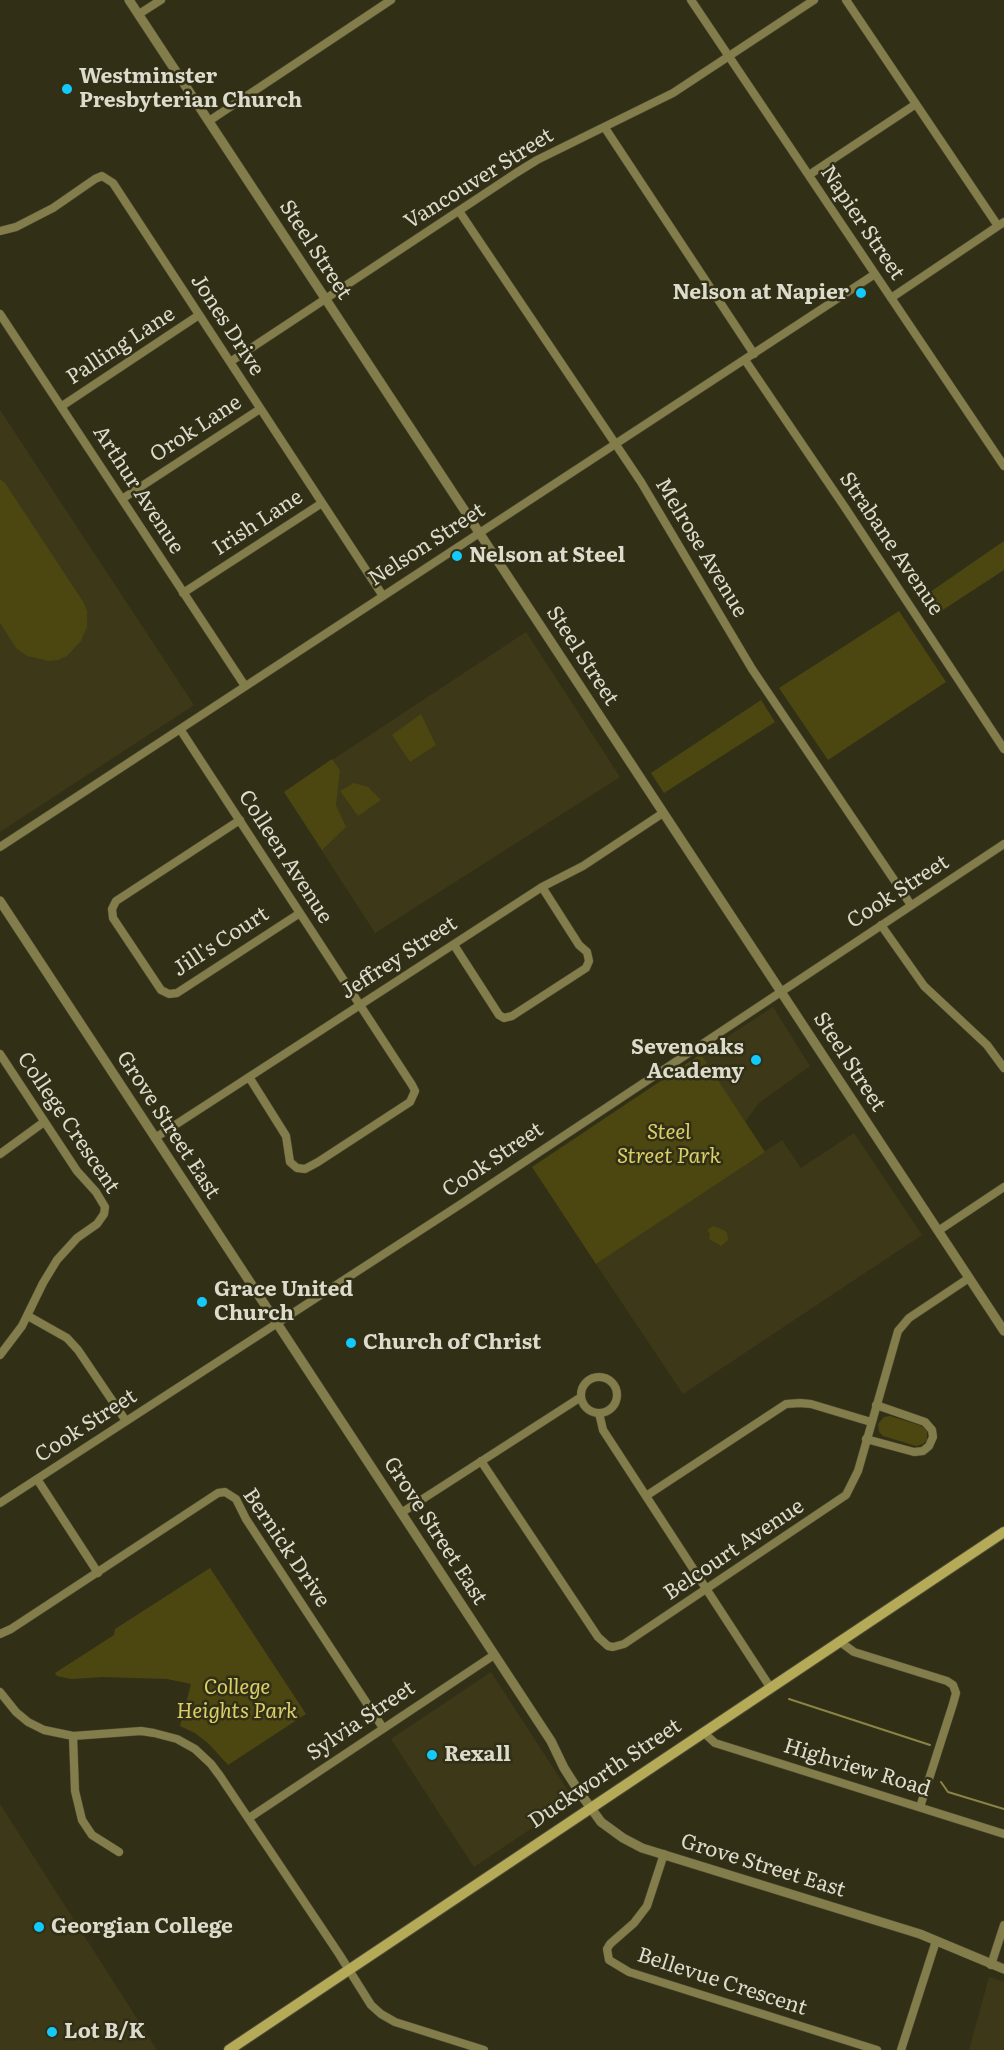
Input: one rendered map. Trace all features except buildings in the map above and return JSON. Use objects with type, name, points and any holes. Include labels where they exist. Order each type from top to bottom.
[{"type":"main road","name":"Duckworth Street","points":[[229,2050],[1004,1532]]},
{"type":"street","name":"Steel Street","points":[[129,0],[1004,1331]]},
{"type":"street","points":[[139,14],[161,0]]},
{"type":"street","name":"Napier Street","points":[[691,0],[1004,466]]},
{"type":"street","name":"Vancouver Street","points":[[230,362],[537,160],[673,93],[814,0]]},
{"type":"street","points":[[846,0],[1001,224],[891,298]]},
{"type":"street","points":[[209,121],[387,1]]},
{"type":"street","points":[[809,175],[916,104]]},
{"type":"street","points":[[605,128],[754,354]]},
{"type":"street","name":"Jones Drive","points":[[0,231],[16,227],[53,208],[95,179],[102,176],[108,178],[383,596]]},
{"type":"street","name":"Melrose Avenue","points":[[459,211],[658,510],[752,669],[911,905]]},
{"type":"street","name":"Nelson Street","points":[[0,847],[875,274]]},
{"type":"street","name":"Arthur Avenue","points":[[0,314],[245,686]]},
{"type":"street","name":"Palling Lane","points":[[62,406],[199,315]]},
{"type":"street","name":"Strabane Avenue","points":[[746,360],[1004,749]]},
{"type":"street","name":"Orok Lane","points":[[122,499],[260,409]]},
{"type":"street","name":"Irish Lane","points":[[183,593],[322,503]]},
{"type":"street","name":"Colleen Avenue","points":[[180,729],[415,1091],[414,1097],[405,1106],[311,1167],[297,1168],[290,1162],[286,1136],[249,1077]]},
{"type":"street","name":"Jeffrey Street","points":[[155,1138],[542,887],[583,866],[663,813]]},
{"type":"street","name":"Jill's Court","points":[[240,820],[116,901],[112,909],[113,918],[161,990],[169,994],[177,993],[300,913]]},
{"type":"street","name":"Cook Street","points":[[0,1503],[1004,844]]},
{"type":"street","points":[[454,945],[499,1016],[504,1018],[512,1016],[586,968],[589,956],[587,952],[579,945],[542,887]]},
{"type":"street","name":"Grove Street East","points":[[0,901],[551,1742],[564,1768],[601,1822],[642,1848],[865,1916],[936,1941],[1004,1969]]},
{"type":"street","points":[[881,925],[924,986],[987,1045],[1004,1068]]},
{"type":"street","name":"College Crescent","points":[[0,1054],[77,1171],[102,1199],[105,1207],[104,1214],[97,1224],[77,1238],[57,1260],[43,1283],[28,1316],[0,1356]]},
{"type":"street","points":[[0,1154],[45,1122]]},
{"type":"street","points":[[938,1231],[1004,1187]]},
{"type":"street","name":"Belcourt Avenue","points":[[481,1461],[598,1637],[608,1646],[624,1644],[841,1501],[851,1488],[894,1338],[903,1323],[969,1278]]},
{"type":"street","points":[[28,1316],[67,1338],[78,1350],[126,1421]]},
{"type":"street","points":[[599,1377],[611,1382],[617,1392],[617,1398],[610,1409],[599,1413],[585,1407],[581,1397],[584,1385],[593,1378],[599,1377]]},
{"type":"street","points":[[401,1513],[581,1397]]},
{"type":"street","points":[[646,1496],[786,1404],[811,1404],[871,1422]]},
{"type":"street","points":[[866,1439],[914,1452],[923,1451],[929,1446],[933,1437],[932,1430],[925,1422],[876,1405]]},
{"type":"street","points":[[599,1413],[603,1430],[770,1687]]},
{"type":"street","points":[[37,1479],[98,1573]]},
{"type":"street","name":"Bernick Drive","points":[[0,1634],[218,1494],[225,1492],[236,1498],[246,1519],[383,1728]]},
{"type":"street","points":[[840,1641],[854,1652],[947,1681],[953,1685],[956,1693],[920,1807]]},
{"type":"street","name":"Sylvia Street","points":[[249,1818],[494,1655]]},
{"type":"street","points":[[0,1692],[16,1712],[28,1722],[44,1730],[73,1736],[141,1731],[177,1739],[195,1749],[211,1764],[249,1818],[371,2005],[395,2022],[484,2050]]},
{"type":"street","name":"Highview Road","points":[[703,1732],[715,1743],[1004,1834]]},
{"type":"street","points":[[73,1736],[75,1791],[82,1820],[92,1835],[119,1852]]},
{"type":"street","name":"Bellevue Crescent","points":[[664,1854],[647,1906],[634,1923],[607,1949],[609,1960],[614,1965],[629,1972],[877,2050]]},
{"type":"street","points":[[991,1965],[1004,1925]]},
{"type":"street","points":[[901,2050],[936,1941]]},
{"type":"shaded area","points":[[0,410],[194,705],[0,832]]},
{"type":"shaded area","points":[[526,632],[620,777],[375,933],[284,792]]},
{"type":"shaded area","name":"Sevenoaks Academy","points":[[773,1007],[810,1066],[759,1103],[745,1122],[701,1054]]},
{"type":"shaded area","points":[[854,1133],[922,1235],[683,1394],[596,1264],[782,1140],[801,1168]]},
{"type":"shaded area","points":[[491,1672],[574,1800],[474,1867],[391,1739]]},
{"type":"shaded area","name":"Georgian College","points":[[0,1804],[157,2050],[0,2050]]},
{"type":"shaded area","points":[[989,1977],[1004,1982],[1004,2050],[969,2050]]},
{"type":"green space","points":[[0,479],[5,483],[87,611],[87,627],[81,641],[67,656],[58,660],[49,661],[27,656],[16,648],[0,623]]},
{"type":"green space","points":[[1004,541],[1004,570],[932,617],[920,599]]},
{"type":"green space","points":[[899,611],[946,682],[828,760],[779,688]]},
{"type":"green space","points":[[761,700],[775,722],[664,793],[651,773]]},
{"type":"green space","points":[[421,714],[436,745],[410,762],[392,735]]},
{"type":"green space","points":[[332,759],[340,770],[336,805],[346,827],[322,850],[284,792]]},
{"type":"green space","points":[[354,783],[368,787],[381,800],[358,816],[340,791]]},
{"type":"green space","name":"Steel Street Park","points":[[701,1054],[765,1152],[596,1264],[532,1167]]},
{"type":"green space","points":[[713,1226],[727,1233],[728,1240],[721,1246],[709,1239],[710,1234],[707,1230]]},
{"type":"green space","points":[[890,1416],[922,1426],[927,1431],[927,1440],[916,1446],[883,1436],[879,1432],[878,1424],[884,1417]]},
{"type":"green space","name":"College Heights Park","points":[[210,1568],[306,1714],[228,1765],[209,1744],[195,1733],[180,1726],[191,1684],[167,1679],[103,1677],[71,1679],[57,1676],[55,1673],[114,1635],[115,1629]]},
{"type":"waterway","points":[[789,1699],[930,1745]]},
{"type":"waterway","points":[[941,1782],[948,1792],[1004,1809]]},
{"type":"place","name":"Westminster Presbyterian Church","points":[[67,89]]},
{"type":"place","name":"Nelson at Napier","points":[[861,293]]},
{"type":"place","name":"Nelson at Steel","points":[[457,556]]},
{"type":"place","name":"Sevenoaks Academy","points":[[756,1060]]},
{"type":"place","name":"Grace United Church","points":[[202,1302]]},
{"type":"place","name":"Church of Christ","points":[[351,1343]]},
{"type":"place","name":"Rexall","points":[[432,1755]]},
{"type":"place","name":"Georgian College","points":[[39,1927]]},
{"type":"place","name":"Lot B/K","points":[[52,2032]]}]
